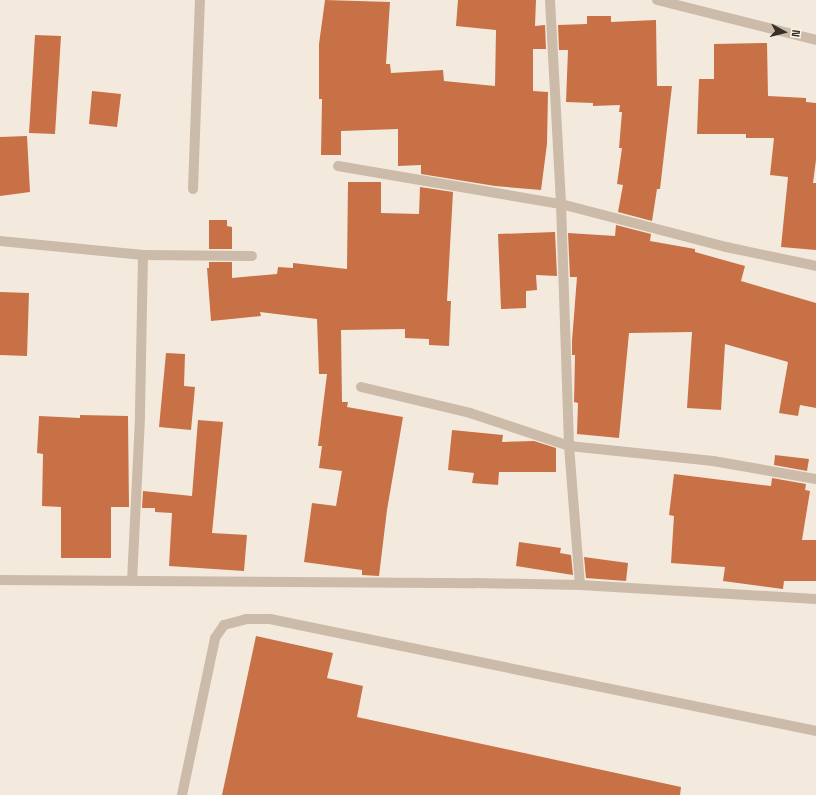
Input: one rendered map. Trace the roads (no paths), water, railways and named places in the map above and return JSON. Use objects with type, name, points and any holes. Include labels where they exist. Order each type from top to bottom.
[{"type":"street","points":[[193,189],[200,0]]},
{"type":"street","points":[[550,0],[561,204],[569,446],[580,585]]},
{"type":"street","points":[[657,0],[816,40]]},
{"type":"street","points":[[338,166],[561,204],[726,247],[816,266]]},
{"type":"street","points":[[0,241],[142,255],[252,256]]},
{"type":"street","points":[[132,580],[140,418],[142,255]]},
{"type":"street","points":[[361,387],[470,412],[569,446],[713,461],[816,479]]},
{"type":"street","points":[[0,580],[580,585],[816,599]]},
{"type":"street","points":[[182,795],[216,638],[224,625],[246,620],[270,619],[816,731]]}]
